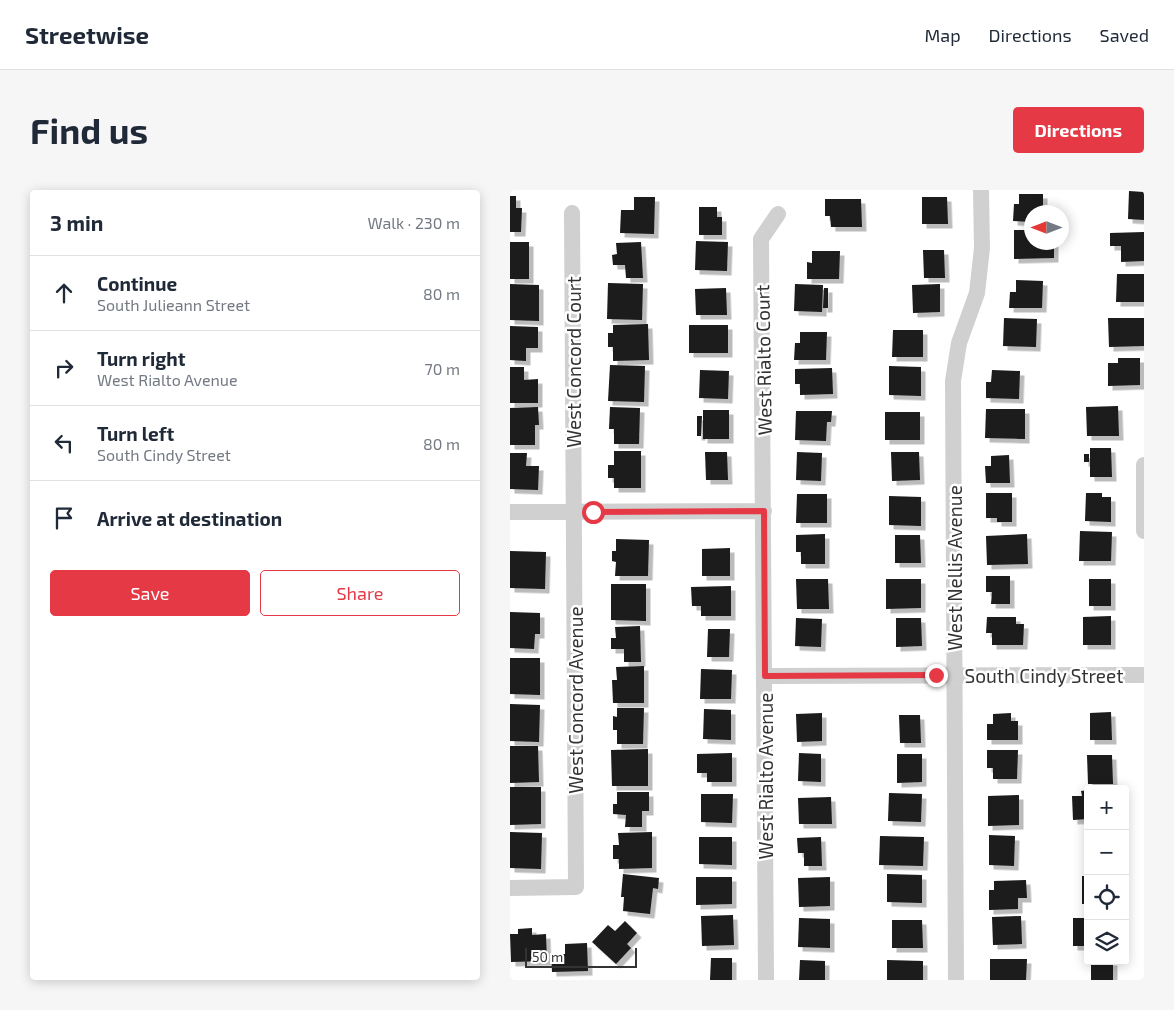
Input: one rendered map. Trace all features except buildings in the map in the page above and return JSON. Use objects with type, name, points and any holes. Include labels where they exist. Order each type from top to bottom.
[{"type":"street","name":"West Nellis Avenue","points":[[956,980],[953,381],[959,343],[977,293],[982,248],[982,190]]},
{"type":"street","name":"West Concord Court","points":[[572,213],[574,512]]},
{"type":"street","name":"West Rialto Court","points":[[764,511],[761,239],[778,214]]},
{"type":"street","points":[[1144,464],[1144,531]]},
{"type":"street","points":[[510,512],[764,511]]},
{"type":"street","name":"West Rialto Avenue","points":[[764,511],[766,980]]},
{"type":"street","name":"West Concord Avenue","points":[[510,888],[576,887],[574,512]]},
{"type":"street","name":"South Cindy Street","points":[[765,676],[1144,675]]},
{"type":"route","points":[[593,512],[764,511],[765,676],[936,675]]}]
